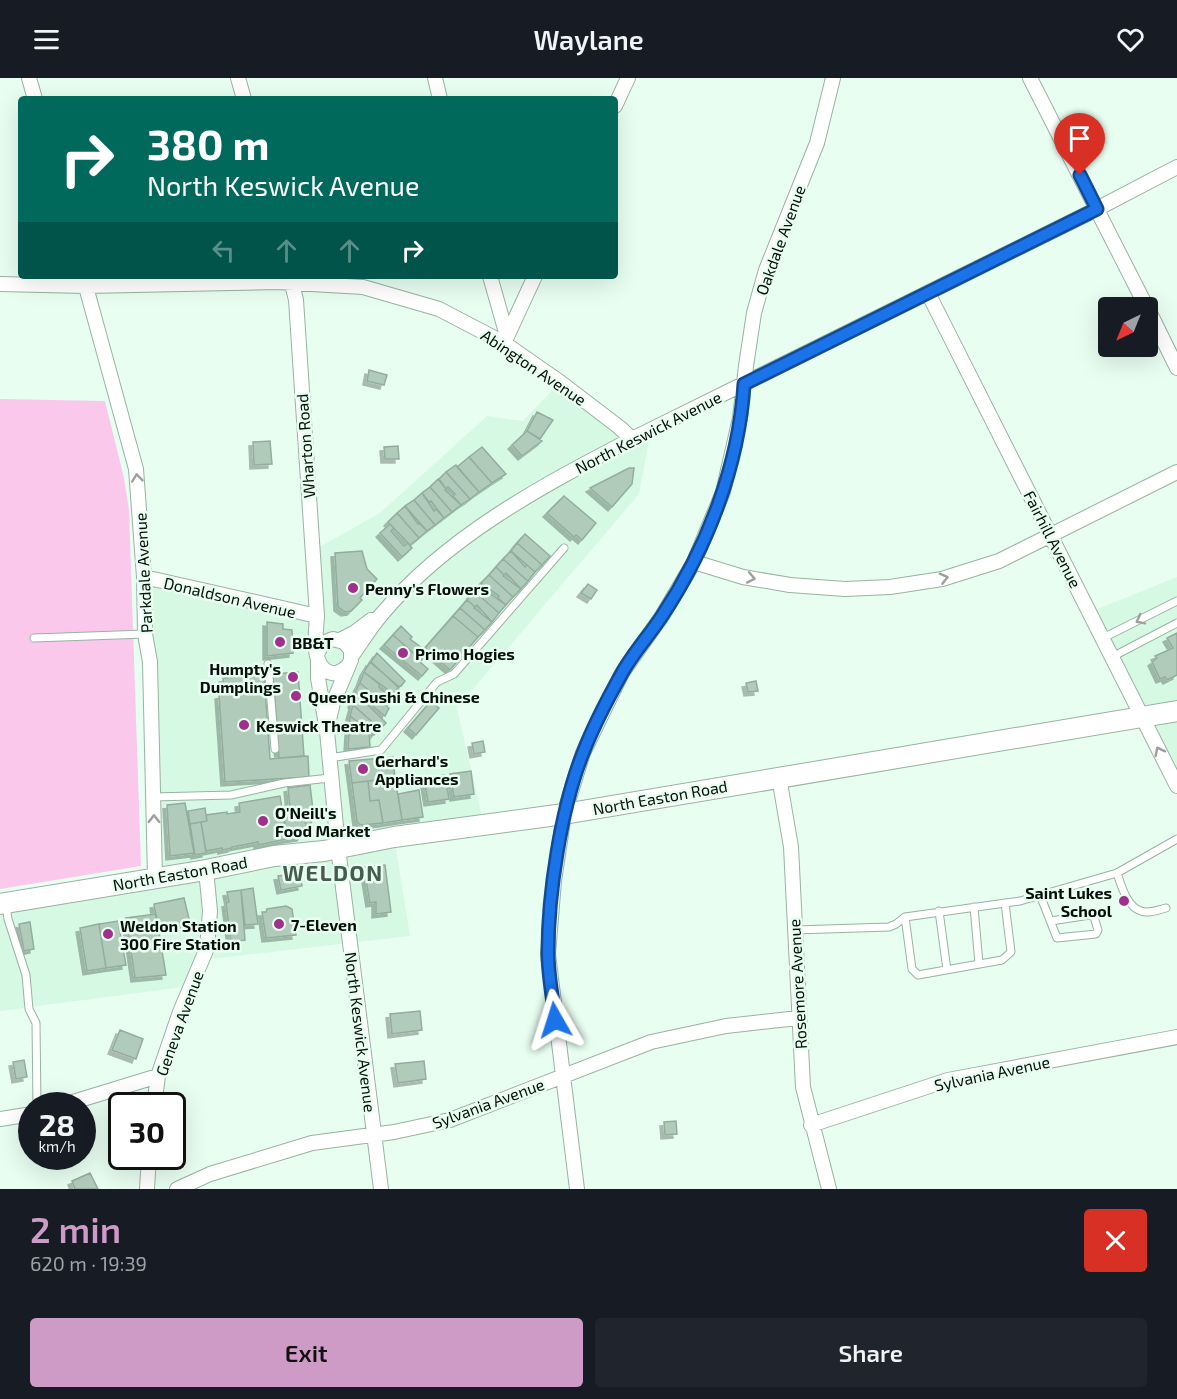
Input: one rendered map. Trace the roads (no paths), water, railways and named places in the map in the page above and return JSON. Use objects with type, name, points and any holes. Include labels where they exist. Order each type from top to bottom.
[{"type":"main road","name":"North Easton Road","points":[[3,904],[206,870],[274,856],[564,814],[1177,711]]},
{"type":"street","points":[[29,78],[33,96]]},
{"type":"street","points":[[238,78],[243,96]]},
{"type":"street","points":[[435,78],[439,96]]},
{"type":"street","points":[[618,100],[628,78]]},
{"type":"street","name":"Oakdale Avenue","points":[[577,1189],[548,954],[554,881],[564,814],[582,753],[622,674],[662,616],[694,562],[723,492],[741,418],[754,313],[766,270],[817,143],[833,78]]},
{"type":"street","points":[[1030,78],[1141,297]]},
{"type":"street","name":"North Keswick Avenue","points":[[381,1189],[338,848],[327,731],[321,705],[318,659],[319,649],[323,643],[361,629],[448,552],[491,520],[571,471],[1177,167]]},
{"type":"street","name":"Abington Avenue","points":[[0,284],[291,279],[363,287],[439,309],[506,339],[632,439]]},
{"type":"street","name":"Wharton Road","points":[[291,279],[296,300],[318,659]]},
{"type":"street","points":[[491,279],[506,339]]},
{"type":"street","points":[[506,339],[534,279]]},
{"type":"street","name":"Parkdale Avenue","points":[[85,281],[136,469],[144,578],[145,634],[150,662],[155,878]]},
{"type":"street","name":"Fairhill Avenue","points":[[928,293],[1177,786]]},
{"type":"street","points":[[1158,330],[1177,368]]},
{"type":"street","points":[[694,562],[743,576],[790,585],[844,589],[890,587],[942,579],[989,564],[1052,536],[1177,472]]},
{"type":"street","name":"Donaldson Avenue","points":[[144,578],[317,616]]},
{"type":"street","name":"North Keswick Avenue","points":[[327,731],[333,702],[350,662],[376,622],[396,599]]},
{"type":"street","points":[[317,616],[324,630],[348,646],[350,662],[342,671],[331,673],[321,667],[318,659]]},
{"type":"street","name":"Rosemore Avenue","points":[[779,777],[791,847],[802,1087],[829,1189]]},
{"type":"street","name":"Geneva Avenue","points":[[156,1092],[158,1076],[180,1012],[207,948],[210,912],[206,870]]},
{"type":"street","name":"Sylvania Avenue","points":[[177,1189],[210,1174],[312,1143],[394,1132],[450,1120],[660,1040],[726,1026],[798,1018]]},
{"type":"street","name":"Sylvania Avenue","points":[[811,1125],[948,1080],[1177,1037]]},
{"type":"street","points":[[96,1095],[158,1076]]},
{"type":"street","points":[[0,1119],[18,1116]]},
{"type":"street","points":[[147,1189],[148,1170]]},
{"type":"lane","points":[[329,758],[381,750],[437,682],[454,674],[564,548]]},
{"type":"lane","points":[[1103,638],[1177,601]]},
{"type":"lane","points":[[1112,657],[1177,623]]},
{"type":"lane","points":[[34,638],[145,634]]},
{"type":"lane","points":[[268,664],[275,749]]},
{"type":"lane","points":[[153,797],[231,795],[284,783],[330,778]]},
{"type":"lane","points":[[794,930],[889,927],[905,917],[1020,901],[1117,873],[1177,839]]},
{"type":"lane","points":[[1117,873],[1122,890],[1136,909],[1143,912],[1166,908]]},
{"type":"lane","points":[[1040,895],[1057,938],[1096,934],[1098,930],[1094,917],[1090,915],[1051,921]]},
{"type":"lane","points":[[905,917],[912,969],[918,975],[1002,960],[1011,952],[1005,903]]},
{"type":"lane","points":[[3,904],[26,975],[29,1009],[36,1023],[37,1092]]},
{"type":"lane","points":[[974,907],[980,964]]},
{"type":"lane","points":[[939,911],[947,970]]},
{"type":"place","name":"Penny's Flowers","points":[[353,588]]},
{"type":"place","name":"BB&T","points":[[280,642]]},
{"type":"place","name":"Primo Hogies","points":[[403,653]]},
{"type":"place","name":"Humpty's Dumplings","points":[[293,677]]},
{"type":"place","name":"Queen Sushi & Chinese","points":[[296,696]]},
{"type":"place","name":"Keswick Theatre","points":[[244,725]]},
{"type":"place","name":"Gerhard's Appliances","points":[[363,769]]},
{"type":"place","name":"O'Neill's Food Market","points":[[263,821]]},
{"type":"place","name":"Saint Lukes School","points":[[1124,901]]},
{"type":"place","name":"7-Eleven","points":[[279,924]]},
{"type":"place","name":"Weldon Station 300 Fire Station","points":[[108,934]]},
{"type":"district","name":"WELDON","points":[[333,872]]}]
